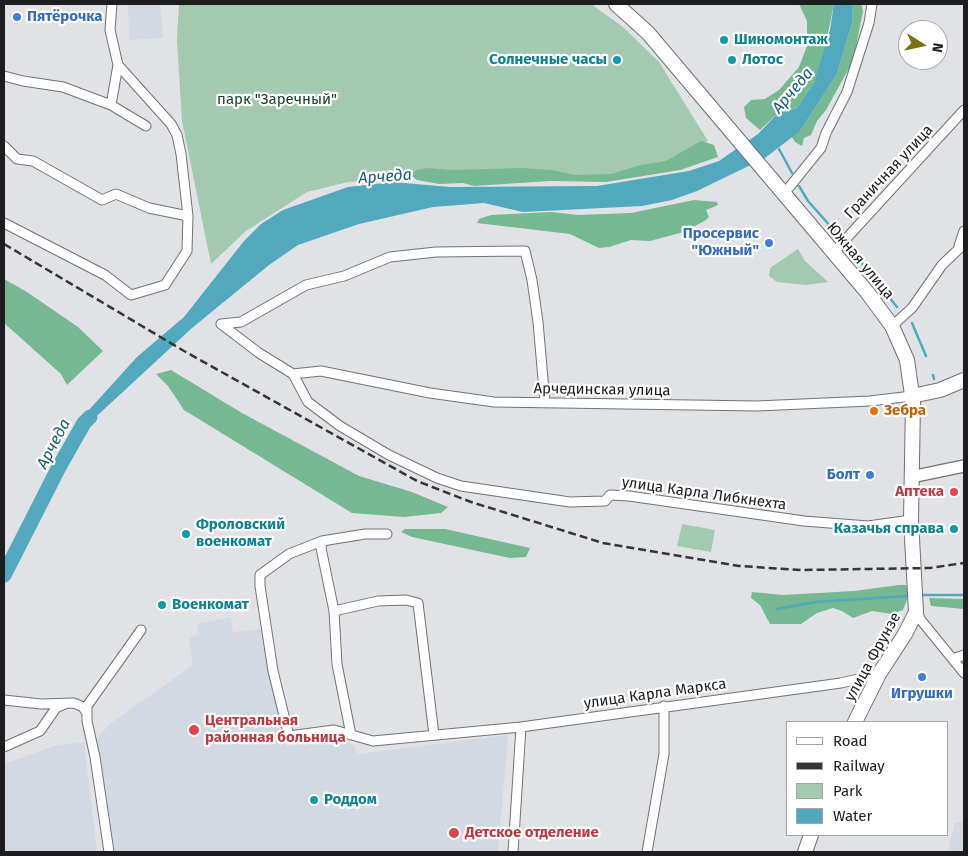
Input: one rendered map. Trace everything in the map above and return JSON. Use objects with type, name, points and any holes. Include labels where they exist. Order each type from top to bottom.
[{"type":"main road","name":"Южная улица","points":[[616,4],[648,33],[892,326],[907,360],[912,396],[911,520],[916,607]]},
{"type":"main road","points":[[912,396],[931,393],[964,380]]},
{"type":"main road","name":"улица Фрунзе","points":[[856,721],[879,674],[910,626],[916,607]]},
{"type":"main road","points":[[805,852],[811,836]]},
{"type":"street","points":[[111,105],[118,65],[110,30],[112,4]]},
{"type":"street","points":[[782,194],[821,148],[826,133],[847,92],[869,23],[872,4]]},
{"type":"street","points":[[4,223],[105,275],[131,295],[165,285],[187,251],[188,216],[177,135],[172,124],[118,65]]},
{"type":"street","points":[[4,76],[63,87],[111,105],[146,126]]},
{"type":"street","name":"Граничная улица","points":[[833,253],[964,110]]},
{"type":"street","points":[[4,146],[17,159],[33,161],[102,200],[116,194],[150,208],[188,216]]},
{"type":"street","points":[[892,326],[912,308],[942,265],[962,245],[964,231]]},
{"type":"street","points":[[293,374],[258,353],[222,324],[241,322],[306,285],[344,276],[390,257],[436,252],[525,251],[532,280],[538,322],[545,402]]},
{"type":"street","name":"Арчединская улица","points":[[293,374],[321,371],[430,393],[494,402],[757,406],[870,401],[912,396]]},
{"type":"street","name":"улица Карла Либкнехта","points":[[293,374],[308,402],[340,426],[389,455],[437,478],[461,486],[570,502],[605,501],[610,495],[628,496],[804,521],[868,526],[911,520]]},
{"type":"street","points":[[911,477],[964,466]]},
{"type":"street","name":"улица Карла Маркса","points":[[388,534],[365,534],[322,541],[289,554],[260,575],[260,586],[279,698],[289,736],[334,730],[373,741],[521,727],[841,683],[879,674]]},
{"type":"street","points":[[322,541],[321,548],[334,611],[337,664],[351,736]]},
{"type":"street","points":[[334,611],[378,601],[406,600],[418,604],[434,735]]},
{"type":"street","points":[[916,607],[920,619],[964,673]]},
{"type":"street","points":[[86,712],[90,701],[115,670],[141,630]]},
{"type":"street","points":[[953,659],[964,655]]},
{"type":"street","points":[[4,700],[41,704],[66,702],[83,707],[86,712],[108,852]]},
{"type":"street","points":[[4,747],[40,731],[56,708],[66,702]]},
{"type":"street","points":[[647,852],[664,754],[664,706]]},
{"type":"street","points":[[513,852],[521,727]]},
{"type":"shaded area","points":[[128,4],[160,4],[163,38],[129,40]]},
{"type":"shaded area","name":"Центральная районная больница","points":[[231,617],[233,632],[264,629],[269,676],[276,675],[286,746],[341,739],[354,746],[358,754],[508,735],[498,852],[115,852],[96,739],[110,724],[193,665],[189,638],[199,634],[197,624]]},
{"type":"shaded area","points":[[84,742],[97,852],[4,852],[4,764],[57,745]]},
{"type":"shaded area","points":[[955,822],[964,823],[964,852],[948,852]]},
{"type":"green space","name":"парк \"Заречный\"","points":[[179,4],[591,4],[623,27],[659,62],[708,141],[664,163],[601,177],[571,175],[483,181],[411,177],[348,182],[307,192],[246,231],[211,264],[182,121],[177,40]]},
{"type":"green space","points":[[799,4],[834,4],[822,62],[814,83],[797,108],[778,113],[760,130],[746,118],[744,107],[751,100],[765,99],[779,90],[799,67],[807,46],[807,21]]},
{"type":"green space","points":[[853,4],[861,4],[863,11],[853,61],[826,110],[817,121],[811,135],[804,138],[802,146],[795,142],[791,136],[800,131],[837,74],[852,23]]},
{"type":"green space","points":[[701,141],[714,145],[718,157],[680,170],[606,182],[550,181],[474,186],[463,183],[439,184],[417,180],[411,175],[416,170],[428,168],[453,170],[522,168],[551,170],[575,175],[611,174],[641,165],[666,161]]},
{"type":"green space","points":[[694,200],[717,202],[718,205],[706,210],[709,217],[706,220],[684,232],[650,241],[631,240],[609,247],[599,248],[570,234],[477,223],[479,219],[491,215],[551,212],[578,215],[631,213]]},
{"type":"green space","points":[[798,249],[805,261],[828,282],[806,285],[777,282],[769,276],[770,268]]},
{"type":"green space","points":[[4,279],[27,292],[78,327],[103,351],[67,385],[61,374],[4,323]]},
{"type":"green space","points":[[171,370],[242,413],[359,476],[412,492],[448,507],[441,513],[404,517],[352,513],[184,410],[168,386],[156,374]]},
{"type":"green space","points":[[682,524],[715,530],[711,552],[677,546]]},
{"type":"green space","points":[[405,529],[445,529],[530,548],[526,557],[510,558],[412,537],[401,532]]},
{"type":"green space","points":[[906,585],[907,588],[907,600],[903,610],[892,614],[872,611],[853,618],[833,608],[817,613],[801,624],[770,624],[760,605],[751,598],[752,592],[783,595],[854,591]]},
{"type":"green space","points":[[929,598],[964,599],[964,609],[931,606]]},
{"type":"water","points":[[834,4],[853,4],[852,23],[837,74],[800,131],[765,158],[697,191],[672,200],[642,206],[523,212],[484,203],[433,207],[359,224],[298,245],[269,265],[192,328],[73,438],[78,422],[137,357],[184,317],[244,241],[261,224],[283,210],[348,187],[392,182],[450,187],[597,186],[689,171],[719,161],[758,134],[778,113],[797,108],[814,83],[830,30]]},
{"type":"waterway","points":[[779,149],[792,173]]},
{"type":"waterway","points":[[799,186],[808,201],[840,237]]},
{"type":"waterway","points":[[848,246],[897,307]]},
{"type":"waterway","points":[[912,323],[926,356]]},
{"type":"waterway","points":[[933,375],[934,379]]},
{"type":"waterway","name":"Арчеда","points":[[4,575],[59,467],[84,423],[90,417]]},
{"type":"waterway","points":[[922,595],[964,595]]},
{"type":"waterway","points":[[777,609],[816,602],[907,596]]},
{"type":"railway","points":[[4,244],[184,351],[417,481],[471,502],[603,543],[739,566],[802,570],[930,568],[964,563]]},
{"type":"place","name":"Пятёрочка","points":[[17,17]]},
{"type":"place","name":"Шиномонтаж","points":[[724,40]]},
{"type":"place","name":"Солнечные часы","points":[[617,60]]},
{"type":"place","name":"Лотос","points":[[732,60]]},
{"type":"place","name":"Просервис \"Южный\"","points":[[769,243]]},
{"type":"place","name":"Зебра","points":[[874,411]]},
{"type":"place","name":"Болт","points":[[870,475]]},
{"type":"place","name":"Аптека","points":[[954,492]]},
{"type":"place","name":"Казачья справа","points":[[954,529]]},
{"type":"place","name":"Фроловский военкомат","points":[[186,534]]},
{"type":"place","name":"Военкомат","points":[[162,605]]},
{"type":"place","name":"Игрушки","points":[[922,677]]},
{"type":"place","name":"Центральная районная больница","points":[[194,730]]},
{"type":"place","name":"Роддом","points":[[314,800]]},
{"type":"place","name":"Детское отделение","points":[[454,833]]}]
